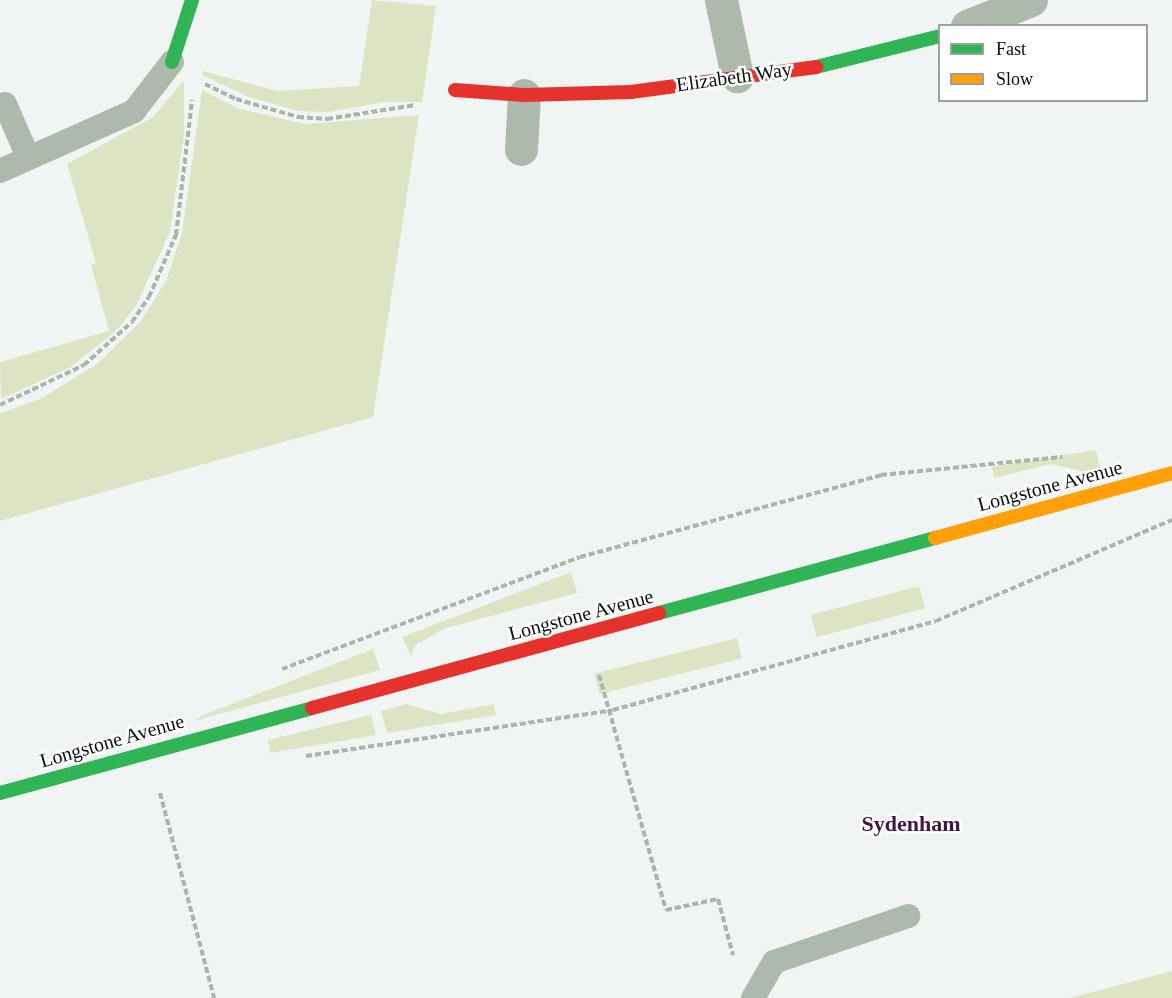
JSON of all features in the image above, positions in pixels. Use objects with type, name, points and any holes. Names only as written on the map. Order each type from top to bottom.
[{"type":"street","points":[[172,62],[192,0]]},
{"type":"street","points":[[722,0],[737,76]]},
{"type":"street","points":[[972,24],[1031,0]]},
{"type":"street","name":"Elizabeth Way","points":[[455,90],[524,95],[631,92],[836,64],[938,36]]},
{"type":"street","points":[[521,149],[524,95]]},
{"type":"street","name":"Longstone Avenue","points":[[0,793],[150,749],[588,633],[1172,473]]},
{"type":"lane","points":[[0,171],[134,111],[172,62]]},
{"type":"lane","points":[[5,104],[28,157]]},
{"type":"lane","points":[[753,998],[774,962],[908,916]]},
{"type":"path","points":[[194,78],[236,99],[279,113],[327,119],[417,104],[416,112],[421,113],[455,90]]},
{"type":"path","points":[[0,405],[84,365],[132,322],[150,297],[176,235],[188,163],[193,89]]},
{"type":"path","points":[[270,674],[580,557],[881,475],[1067,456]]},
{"type":"path","points":[[299,758],[608,711],[936,621],[1172,520]]},
{"type":"path","points":[[588,633],[608,711],[666,910],[718,899],[736,965]]},
{"type":"path","points":[[150,749],[214,998]]},
{"type":"green space","points":[[372,0],[436,6],[422,102],[384,102],[328,112],[298,111],[249,97],[202,75],[203,71],[277,91],[359,86]]},
{"type":"green space","points":[[184,80],[184,135],[170,232],[136,306],[117,330],[71,367],[1,399],[0,362],[109,331],[91,265],[96,263],[67,164],[153,117]]},
{"type":"green space","points":[[202,90],[237,108],[305,124],[419,115],[373,417],[0,521],[0,413],[40,399],[97,364],[141,321],[166,281],[182,233]]},
{"type":"green space","points":[[1096,450],[1101,471],[1090,473],[1051,464],[994,478],[992,467]]},
{"type":"green space","points":[[571,572],[577,593],[446,628],[415,645],[411,656],[402,637]]},
{"type":"green space","points":[[919,586],[925,608],[817,637],[811,615]]},
{"type":"green space","points":[[737,638],[742,658],[599,694],[594,674]]},
{"type":"green space","points":[[373,649],[380,670],[194,721],[201,716]]},
{"type":"green space","points":[[406,704],[441,714],[494,704],[496,715],[387,733],[381,711]]},
{"type":"green space","points":[[371,715],[376,735],[270,753],[268,740]]},
{"type":"green space","points":[[1172,971],[1172,998],[1070,998]]},
{"type":"traffic: fast","points":[[172,62],[192,0]]},
{"type":"traffic: fast","points":[[816,67],[938,36]]},
{"type":"traffic: fast","points":[[659,613],[935,538]]},
{"type":"traffic: fast","points":[[0,793],[312,708]]},
{"type":"traffic: slow","points":[[935,538],[1172,473]]},
{"type":"traffic: jam","points":[[455,90],[524,95],[631,92],[816,67]]},
{"type":"traffic: jam","points":[[312,708],[659,613]]},
{"type":"district","name":"Sydenham","points":[[911,824]]}]
